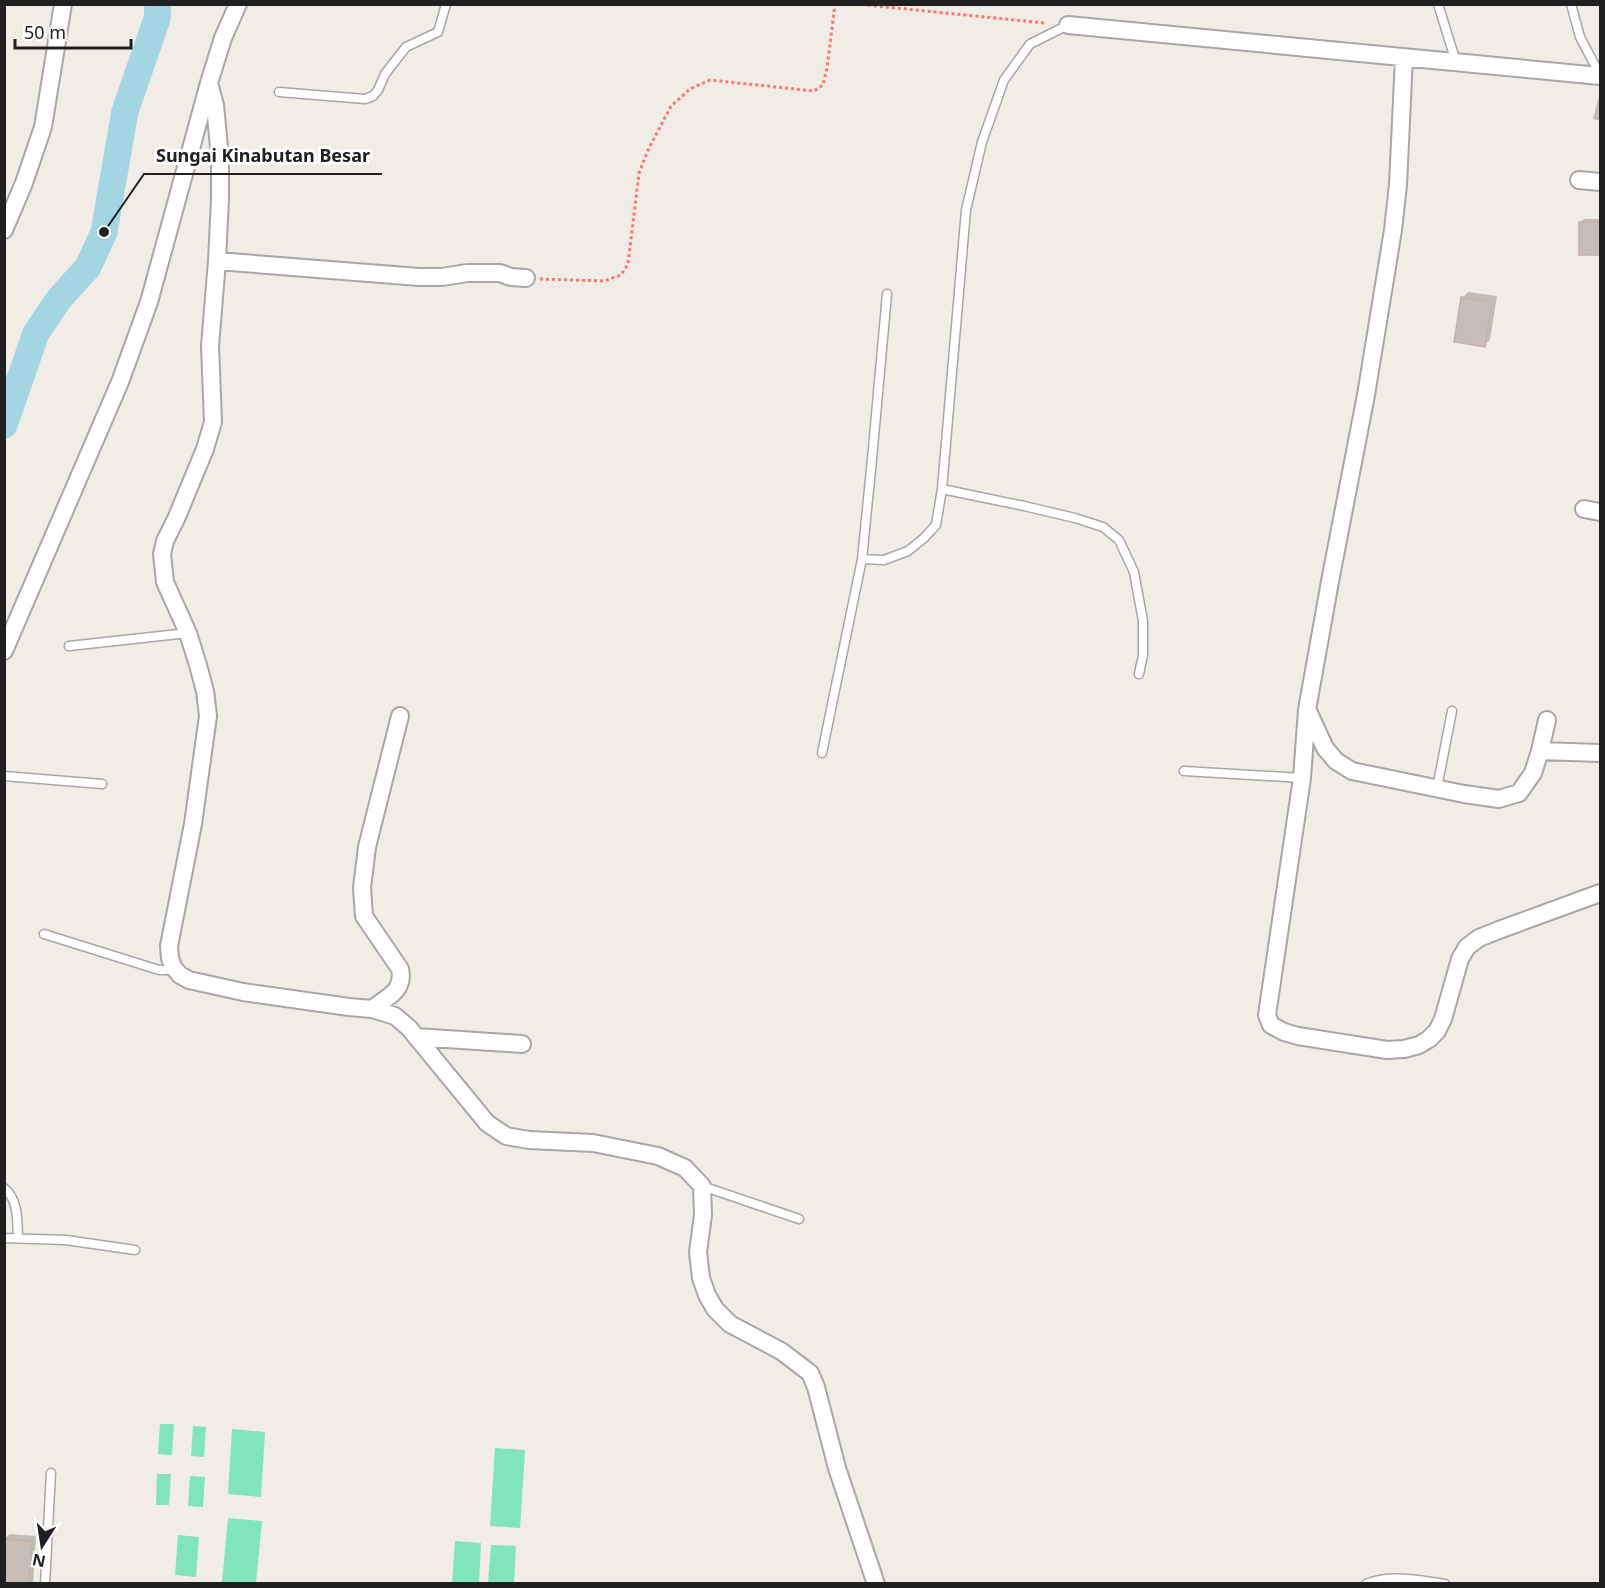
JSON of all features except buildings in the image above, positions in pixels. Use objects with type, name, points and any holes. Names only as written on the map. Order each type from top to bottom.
[{"type":"street","points":[[4,231],[24,183],[43,127],[63,4]]},
{"type":"street","points":[[4,651],[120,382],[149,302],[209,83],[223,38],[238,4]]},
{"type":"street","points":[[1068,25],[1600,76]]},
{"type":"street","points":[[1404,57],[1398,185],[1393,231],[1366,395],[1307,710],[1302,778],[1267,1016],[1271,1025],[1298,1036],[1387,1050],[1419,1045],[1437,1031],[1443,1019],[1460,958],[1467,947],[1479,938],[1600,893]]},
{"type":"street","points":[[209,83],[215,105],[220,158],[218,261],[210,346],[213,422],[205,449],[165,541],[162,554],[165,582],[188,633],[205,691],[208,716],[193,824],[169,946],[173,967],[189,980],[243,992],[372,1009],[395,1016],[409,1028],[487,1124],[506,1136],[529,1140],[593,1143],[657,1156],[685,1168],[702,1186],[703,1215],[698,1252],[700,1278],[707,1295],[715,1309],[730,1324],[781,1351],[810,1373],[816,1387],[837,1468],[876,1584]]},
{"type":"street","points":[[1579,180],[1600,182]]},
{"type":"street","points":[[218,261],[419,277],[500,273],[511,277],[526,278]]},
{"type":"street","points":[[1307,710],[1325,748],[1336,761],[1352,771],[1499,799],[1520,793],[1533,774],[1546,720]]},
{"type":"street","points":[[372,1009],[398,989],[402,978],[400,969],[364,916],[362,888],[367,847],[400,716]]},
{"type":"street","points":[[1540,751],[1600,753]]},
{"type":"street","points":[[416,1037],[522,1044]]},
{"type":"lane","points":[[279,92],[365,99],[373,96],[385,74],[406,47],[438,32],[446,4]]},
{"type":"lane","points":[[1438,4],[1456,62]]},
{"type":"lane","points":[[1570,4],[1580,37],[1600,76]]},
{"type":"lane","points":[[862,558],[884,560],[908,551],[936,525],[942,489],[966,210],[982,142],[1004,80],[1030,44],[1068,25]]},
{"type":"lane","points":[[822,753],[862,558],[887,294]]},
{"type":"lane","points":[[942,489],[1075,518],[1103,527],[1119,540],[1134,572],[1143,621],[1143,655],[1139,674]]},
{"type":"lane","points":[[69,646],[188,633]]},
{"type":"lane","points":[[1437,788],[1452,711]]},
{"type":"lane","points":[[1184,771],[1302,778]]},
{"type":"lane","points":[[4,776],[102,784]]},
{"type":"lane","points":[[44,934],[159,970],[173,967]]},
{"type":"lane","points":[[702,1186],[799,1219]]},
{"type":"lane","points":[[4,1188],[13,1198],[18,1238]]},
{"type":"lane","points":[[4,1238],[66,1240],[135,1250]]},
{"type":"lane","points":[[45,1584],[51,1473]]},
{"type":"lane","points":[[1366,1584],[1372,1581],[1395,1579],[1445,1584]]},
{"type":"path","points":[[526,278],[604,280],[621,275],[628,264],[639,173],[671,106],[690,89],[710,80],[814,91],[823,85],[835,4]]},
{"type":"path","points":[[856,4],[1068,25]]},
{"type":"green space","points":[[160,1424],[174,1424],[172,1455],[158,1454]]},
{"type":"green space","points":[[193,1426],[206,1427],[204,1457],[191,1456]]},
{"type":"green space","points":[[232,1429],[265,1432],[261,1497],[228,1494]]},
{"type":"green space","points":[[495,1448],[525,1450],[520,1528],[490,1526]]},
{"type":"green space","points":[[157,1474],[171,1474],[169,1505],[156,1505]]},
{"type":"green space","points":[[190,1476],[205,1477],[203,1507],[188,1506]]},
{"type":"green space","points":[[228,1518],[262,1521],[256,1583],[222,1582]]},
{"type":"green space","points":[[178,1535],[199,1537],[196,1577],[175,1575]]},
{"type":"green space","points":[[455,1541],[481,1543],[479,1583],[452,1583]]},
{"type":"green space","points":[[491,1545],[516,1546],[514,1583],[488,1583]]},
{"type":"waterway","points":[[4,425],[36,333],[59,299],[88,267],[104,232],[125,111],[157,19],[158,4]]},
{"type":"place","name":"Sungai Kinabutan Besar","points":[[104,232]]}]
